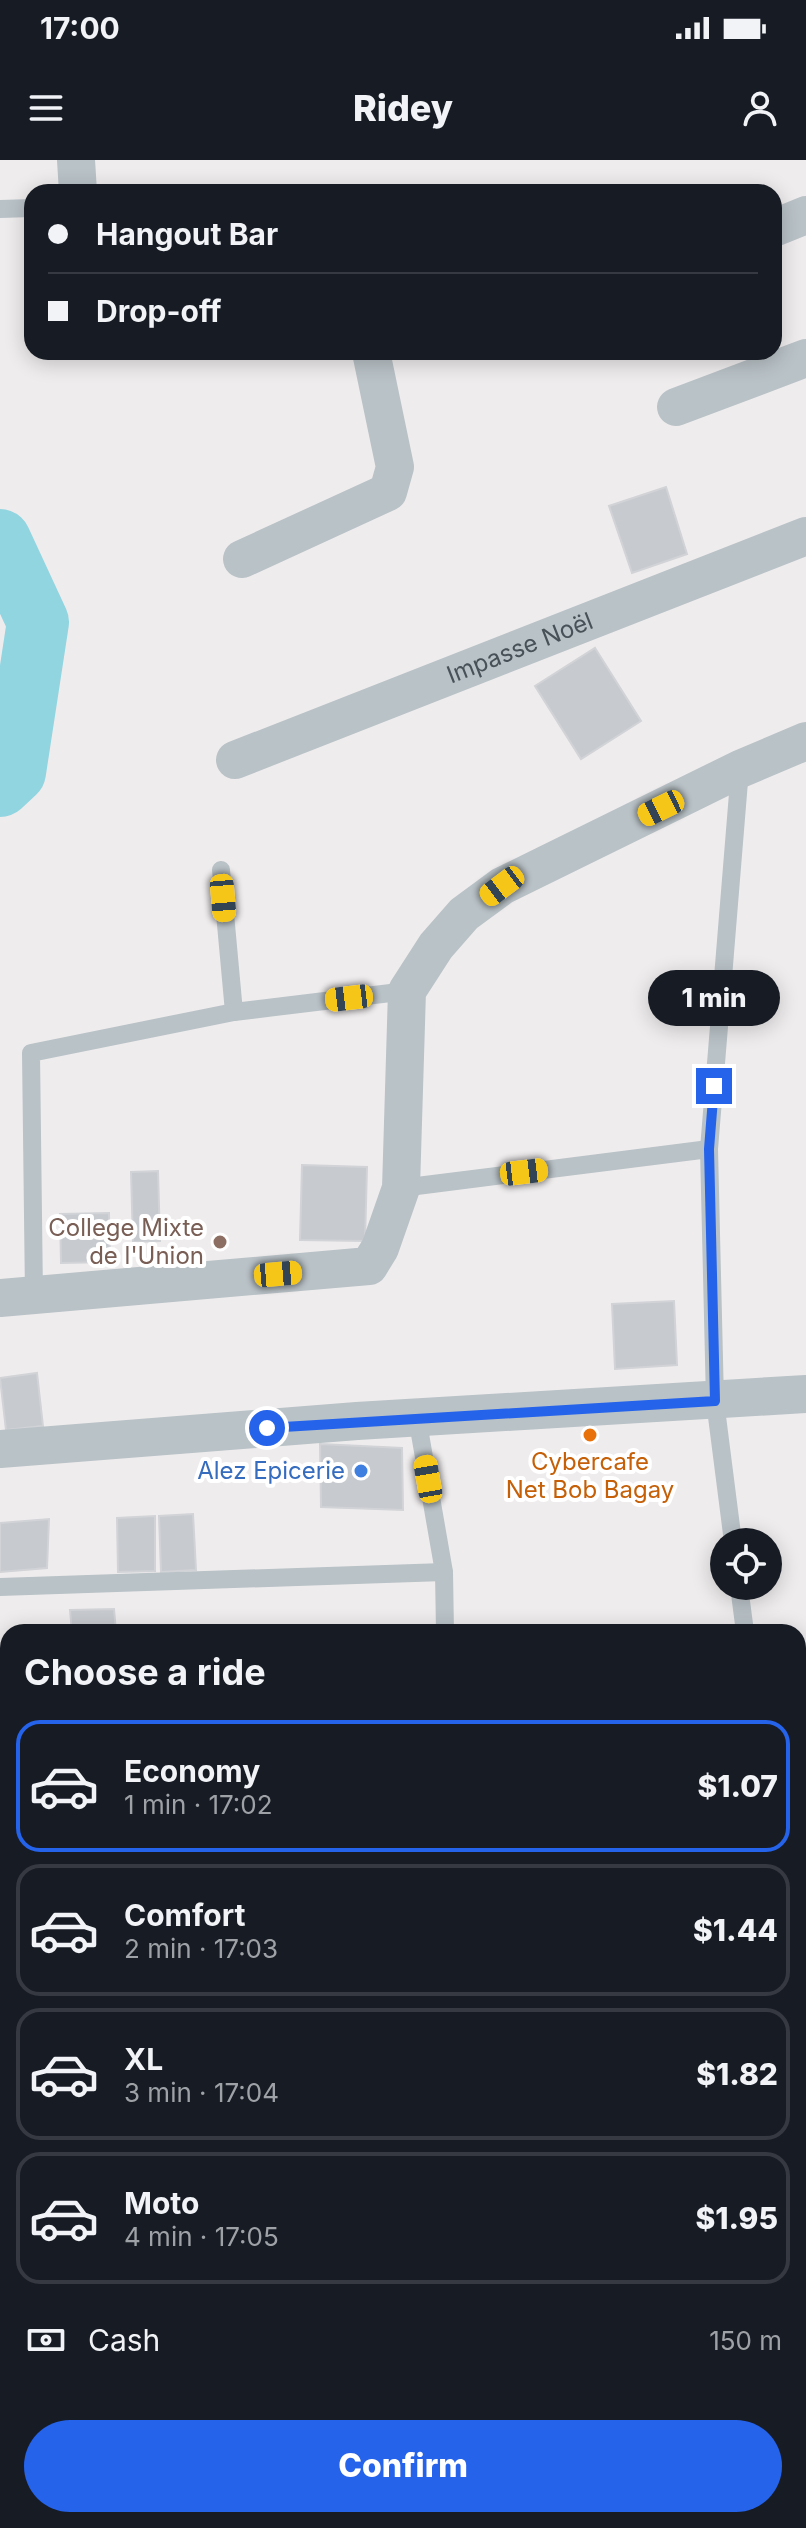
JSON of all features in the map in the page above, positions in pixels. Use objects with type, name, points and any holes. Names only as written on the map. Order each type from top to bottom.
[{"type":"street","points":[[76,160],[78,184]]},
{"type":"street","points":[[782,225],[806,215]]},
{"type":"street","points":[[676,407],[806,358]]},
{"type":"street","points":[[242,559],[388,492],[395,467],[373,360]]},
{"type":"street","name":"Impasse Noël","points":[[235,760],[806,536]]},
{"type":"street","points":[[17,1297],[369,1266],[380,1248],[401,1188],[407,991],[436,946],[464,914],[502,886],[740,769],[806,741]]},
{"type":"street","points":[[0,1449],[417,1417],[806,1394]]},
{"type":"lane","points":[[0,209],[24,208]]},
{"type":"lane","points":[[731,1528],[715,1401],[709,1149],[740,769]]},
{"type":"lane","points":[[221,870],[234,1012]]},
{"type":"lane","points":[[17,1297],[31,1053],[234,1012],[407,991]]},
{"type":"lane","points":[[401,1188],[709,1149]]},
{"type":"lane","points":[[417,1417],[444,1572],[445,1624]]},
{"type":"lane","points":[[0,1587],[444,1572]]},
{"type":"lane","points":[[741,1600],[744,1624]]},
{"type":"building","points":[[666,487],[687,554],[632,573],[609,506]]},
{"type":"building","points":[[595,648],[641,721],[581,759],[535,686]]},
{"type":"building","points":[[302,1165],[367,1167],[365,1241],[300,1240]]},
{"type":"building","points":[[158,1171],[160,1241],[133,1242],[131,1172]]},
{"type":"building","points":[[109,1213],[110,1262],[61,1263],[60,1214]]},
{"type":"building","points":[[674,1301],[677,1365],[615,1369],[612,1304]]},
{"type":"building","points":[[37,1373],[43,1426],[6,1430],[0,1378]]},
{"type":"building","points":[[320,1444],[402,1448],[403,1510],[321,1507]]},
{"type":"building","points":[[193,1514],[196,1570],[161,1572],[159,1516]]},
{"type":"building","points":[[155,1516],[155,1571],[118,1572],[117,1518]]},
{"type":"building","points":[[49,1519],[47,1568],[0,1572],[0,1523]]},
{"type":"building","points":[[114,1609],[115,1624],[71,1624],[70,1610]]},
{"type":"waterway","points":[[0,540],[38,622],[15,772],[0,786]]},
{"type":"place","name":"College Mixte de l'Union","points":[[220,1242]]},
{"type":"place","name":"Cybercafe Net Bob Bagay","points":[[590,1435]]},
{"type":"place","name":"Alez Epicerie","points":[[361,1471]]},
{"type":"route","points":[[267,1428],[715,1401],[709,1149],[714,1086]]}]
